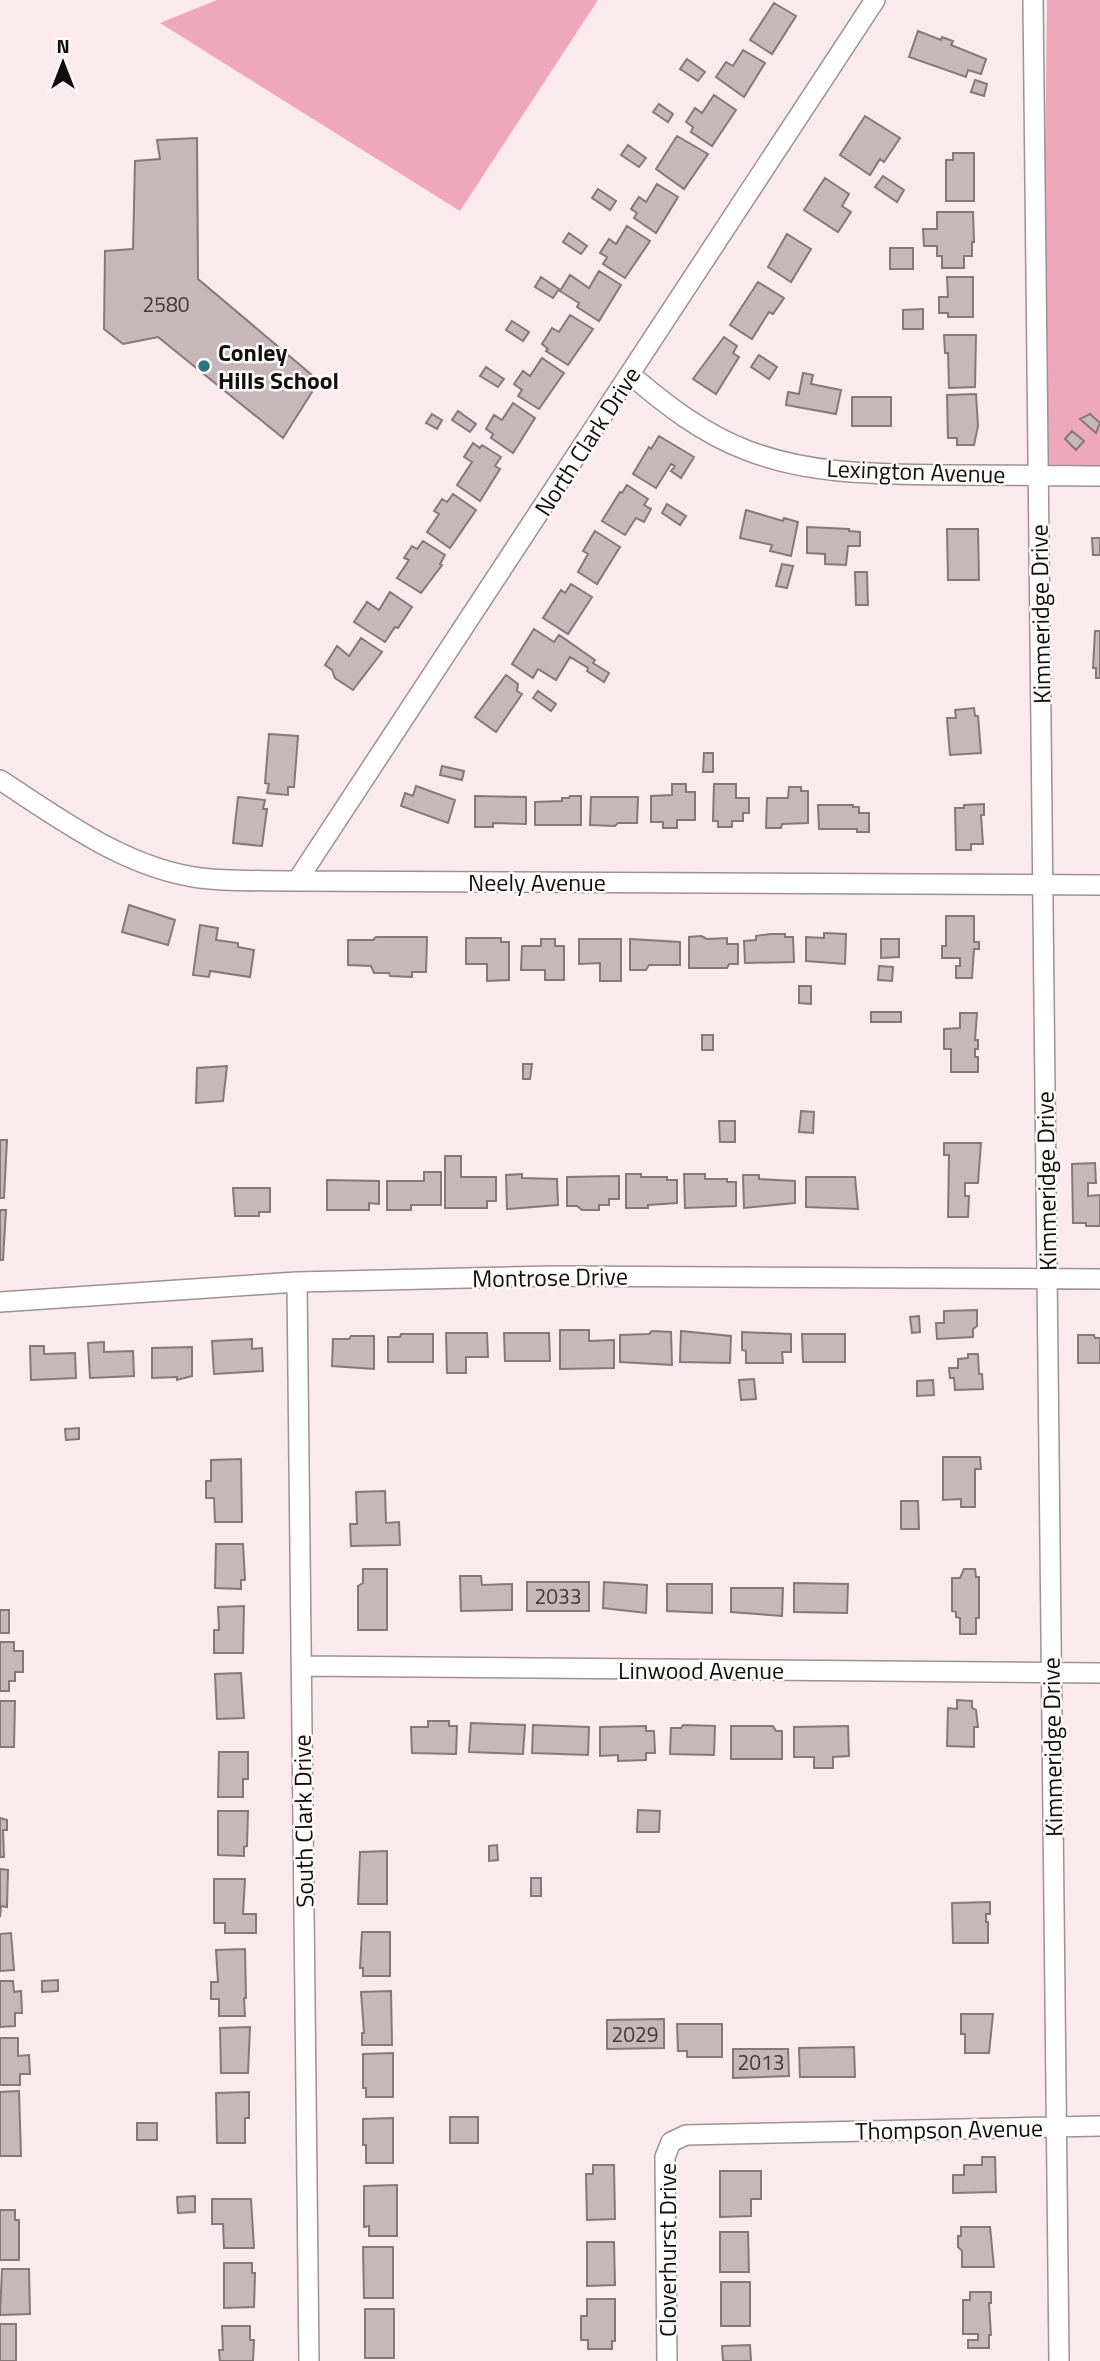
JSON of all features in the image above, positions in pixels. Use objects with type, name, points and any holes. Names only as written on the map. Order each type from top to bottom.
[{"type":"street","name":"North Clark Drive","points":[[297,881],[875,0]]},
{"type":"street","name":"Kimmeridge Drive","points":[[1033,0],[1059,2361]]},
{"type":"street","name":"Lexington Avenue","points":[[631,375],[667,406],[702,429],[745,450],[790,464],[861,474],[1100,476]]},
{"type":"street","name":"Neely Avenue","points":[[0,779],[90,838],[130,858],[168,872],[202,878],[297,881],[1100,885]]},
{"type":"street","name":"Montrose Drive","points":[[0,1302],[298,1282],[554,1276],[1100,1279]]},
{"type":"street","name":"South Clark Drive","points":[[298,1282],[309,2361]]},
{"type":"street","name":"Linwood Avenue","points":[[302,1666],[1100,1673]]},
{"type":"street","name":"Thompson Avenue","points":[[798,2133],[1100,2126]]},
{"type":"street","name":"Cloverhurst Drive","points":[[667,2361],[665,2157],[671,2142],[686,2135],[798,2133]]},
{"type":"shaded area","points":[[217,0],[598,0],[460,211],[160,23]]},
{"type":"shaded area","points":[[1047,0],[1100,0],[1100,477],[1041,477]]},
{"type":"building","points":[[774,3],[796,16],[772,54],[750,40]]},
{"type":"building","points":[[918,31],[941,40],[942,37],[953,41],[951,45],[986,59],[981,74],[968,70],[966,77],[909,57]]},
{"type":"building","points":[[743,50],[765,63],[744,97],[716,77],[726,62],[733,66]]},
{"type":"building","points":[[687,59],[705,72],[698,81],[680,69]]},
{"type":"building","points":[[975,80],[987,84],[984,96],[971,92]]},
{"type":"building","points":[[714,95],[736,110],[712,146],[691,132],[693,127],[686,122],[695,108],[702,113]]},
{"type":"building","points":[[659,104],[673,114],[668,122],[653,112]]},
{"type":"building","points":[[865,116],[900,138],[884,162],[880,159],[870,175],[840,155]]},
{"type":"building","points":[[677,136],[708,154],[684,189],[656,169]]},
{"type":"building","points":[[197,138],[198,279],[319,381],[283,438],[158,337],[123,344],[104,329],[105,251],[133,249],[135,161],[160,159],[157,140]]},
{"type":"building","points":[[628,145],[646,158],[639,167],[621,155]]},
{"type":"building","points":[[953,153],[974,153],[974,201],[946,201],[946,160],[953,160]]},
{"type":"building","points":[[883,176],[904,190],[897,202],[875,187]]},
{"type":"building","points":[[825,178],[849,194],[842,206],[851,212],[838,232],[804,210]]},
{"type":"building","points":[[657,184],[678,197],[656,233],[634,218],[637,213],[631,209],[639,197],[646,202]]},
{"type":"building","points":[[598,189],[616,201],[610,210],[592,198]]},
{"type":"building","points":[[937,212],[973,212],[972,256],[964,256],[964,268],[942,268],[942,256],[937,256],[937,246],[924,246],[923,229],[937,229]]},
{"type":"building","points":[[627,226],[650,241],[625,278],[603,264],[607,257],[600,253],[609,239],[616,244]]},
{"type":"building","points":[[569,233],[587,246],[581,254],[563,242]]},
{"type":"building","points":[[787,234],[811,249],[791,282],[768,267]]},
{"type":"building","points":[[890,248],[913,248],[913,269],[890,269]]},
{"type":"building","points":[[599,271],[621,285],[599,321],[577,307],[579,303],[560,291],[570,275],[589,288]]},
{"type":"building","points":[[541,277],[559,289],[553,298],[535,287]]},
{"type":"building","points":[[947,277],[973,277],[973,317],[948,317],[948,313],[939,313],[939,297],[948,297]]},
{"type":"building","points":[[758,282],[784,298],[773,314],[769,312],[752,339],[730,325]]},
{"type":"building","points":[[923,309],[923,329],[903,329],[903,310]]},
{"type":"building","points":[[570,315],[593,329],[568,365],[546,351],[548,349],[542,344],[552,328],[559,332]]},
{"type":"building","points":[[512,321],[529,332],[523,341],[506,330]]},
{"type":"building","points":[[944,335],[976,335],[975,387],[949,388],[948,353],[945,353]]},
{"type":"building","points":[[724,337],[737,346],[733,353],[739,357],[716,394],[693,379]]},
{"type":"building","points":[[759,355],[777,367],[769,379],[751,367]]},
{"type":"building","points":[[542,358],[564,373],[539,409],[518,396],[522,390],[514,384],[523,371],[530,376]]},
{"type":"building","points":[[486,367],[504,379],[498,387],[480,376]]},
{"type":"building","points":[[803,373],[813,375],[811,384],[841,390],[836,414],[786,405],[788,392],[799,394]]},
{"type":"building","points":[[976,394],[978,426],[974,445],[957,445],[957,438],[948,438],[947,395]]},
{"type":"building","points":[[852,397],[891,397],[891,426],[852,426]]},
{"type":"building","points":[[513,403],[535,418],[513,453],[491,438],[493,434],[486,429],[494,415],[502,420]]},
{"type":"building","points":[[458,411],[476,424],[470,432],[452,420]]},
{"type":"building","points":[[432,414],[442,420],[437,429],[426,423]]},
{"type":"building","points":[[1090,414],[1100,423],[1096,433],[1080,419]]},
{"type":"building","points":[[1072,431],[1084,441],[1076,450],[1065,439]]},
{"type":"building","points":[[659,436],[694,457],[681,478],[671,471],[675,466],[671,464],[656,488],[633,474]]},
{"type":"building","points":[[473,443],[480,448],[482,445],[501,457],[495,466],[500,469],[480,501],[457,485],[472,462],[464,457]]},
{"type":"building","points":[[627,485],[648,499],[644,505],[651,509],[644,522],[636,518],[625,535],[602,521]]},
{"type":"building","points":[[453,494],[476,510],[450,548],[427,532],[439,514],[434,511],[442,499],[447,502]]},
{"type":"building","points":[[667,504],[686,516],[680,525],[662,513]]},
{"type":"building","points":[[746,510],[783,521],[784,518],[798,522],[791,556],[770,551],[772,545],[740,538]]},
{"type":"building","points":[[807,527],[860,532],[860,546],[848,546],[846,565],[825,564],[825,554],[807,553]]},
{"type":"building","points":[[947,529],[978,529],[979,580],[948,580]]},
{"type":"building","points":[[595,531],[620,547],[597,584],[578,572],[588,554],[583,551]]},
{"type":"building","points":[[1092,538],[1100,538],[1100,555],[1093,555]]},
{"type":"building","points":[[423,541],[445,555],[440,564],[442,565],[421,593],[397,578],[409,560],[404,558],[412,546],[417,549]]},
{"type":"building","points":[[782,564],[793,566],[787,588],[776,586]]},
{"type":"building","points":[[855,572],[867,572],[868,605],[856,605]]},
{"type":"building","points":[[571,584],[592,597],[568,634],[543,618],[561,590],[565,593]]},
{"type":"building","points":[[390,592],[412,607],[385,642],[354,622],[367,602],[379,610]]},
{"type":"building","points":[[534,629],[554,642],[559,635],[595,660],[593,663],[609,673],[604,682],[570,657],[556,680],[538,669],[533,678],[512,664]]},
{"type":"building","points":[[1095,631],[1100,631],[1100,678],[1096,678],[1096,668],[1093,668]]},
{"type":"building","points":[[361,638],[382,652],[353,690],[335,678],[332,670],[325,665],[337,646],[349,656]]},
{"type":"building","points":[[506,675],[518,684],[517,691],[522,694],[496,732],[475,717]]},
{"type":"building","points":[[538,691],[556,704],[551,711],[533,698]]},
{"type":"building","points":[[974,708],[975,716],[978,716],[981,753],[950,755],[947,718],[956,718],[955,710]]},
{"type":"building","points":[[269,734],[298,736],[294,787],[288,787],[288,795],[267,793],[269,784],[265,783]]},
{"type":"building","points":[[704,753],[713,753],[713,772],[703,772]]},
{"type":"building","points":[[442,766],[464,771],[462,780],[440,775]]},
{"type":"building","points":[[672,784],[686,784],[686,792],[695,792],[695,820],[677,820],[677,828],[663,828],[663,822],[651,822],[651,796],[672,795]]},
{"type":"building","points":[[714,784],[736,784],[736,798],[749,798],[749,813],[743,813],[743,821],[732,821],[732,827],[718,827],[718,821],[713,821]]},
{"type":"building","points":[[416,786],[455,800],[448,823],[401,806],[405,793],[413,796]]},
{"type":"building","points":[[789,787],[801,787],[801,791],[808,791],[808,823],[766,828],[767,798],[788,798]]},
{"type":"building","points":[[475,796],[526,797],[526,824],[493,823],[493,827],[475,827]]},
{"type":"building","points":[[581,796],[581,825],[535,825],[535,802],[562,801],[562,798]]},
{"type":"building","points":[[238,797],[265,800],[263,809],[267,809],[262,846],[233,843]]},
{"type":"building","points":[[591,797],[638,797],[637,823],[590,825]]},
{"type":"building","points":[[984,804],[984,815],[981,815],[983,844],[971,844],[971,850],[956,850],[955,808]]},
{"type":"building","points":[[818,805],[859,807],[859,813],[869,813],[869,832],[857,832],[857,829],[819,829]]},
{"type":"building","points":[[129,905],[175,920],[168,945],[122,932]]},
{"type":"building","points":[[946,916],[974,916],[974,942],[979,942],[979,949],[974,949],[972,978],[956,978],[956,966],[960,966],[960,958],[942,958],[942,946],[946,946]]},
{"type":"building","points":[[200,925],[218,928],[216,940],[238,943],[238,947],[254,950],[250,977],[210,971],[209,977],[193,975]]},
{"type":"building","points":[[824,933],[846,934],[845,964],[806,961],[806,937],[824,938]]},
{"type":"building","points":[[770,934],[793,937],[794,962],[745,963],[744,941],[756,940],[756,936]]},
{"type":"building","points":[[701,936],[707,939],[727,938],[727,944],[738,944],[738,964],[729,964],[727,968],[689,968],[689,937]]},
{"type":"building","points":[[376,937],[427,937],[426,972],[412,972],[412,977],[390,976],[389,973],[374,973],[371,966],[348,965],[348,940],[373,940]]},
{"type":"building","points":[[466,938],[501,938],[501,942],[509,942],[509,980],[487,981],[487,964],[466,964]]},
{"type":"building","points":[[541,939],[555,939],[555,946],[564,946],[564,980],[545,980],[545,970],[521,970],[522,946],[541,946]]},
{"type":"building","points":[[579,939],[621,939],[621,981],[600,981],[600,963],[579,964]]},
{"type":"building","points":[[630,939],[680,942],[680,965],[649,965],[646,970],[630,970]]},
{"type":"building","points":[[881,939],[899,939],[899,957],[881,958]]},
{"type":"building","points":[[879,966],[893,967],[892,981],[878,980]]},
{"type":"building","points":[[799,986],[811,986],[811,1004],[799,1003]]},
{"type":"building","points":[[871,1012],[901,1012],[901,1022],[871,1022]]},
{"type":"building","points":[[960,1013],[977,1013],[975,1040],[978,1040],[978,1049],[975,1049],[975,1057],[978,1057],[978,1072],[951,1072],[951,1049],[944,1049],[944,1029],[960,1028]]},
{"type":"building","points":[[702,1035],[713,1035],[713,1050],[702,1050]]},
{"type":"building","points":[[523,1064],[532,1064],[530,1079],[523,1079]]},
{"type":"building","points":[[227,1066],[223,1101],[196,1103],[197,1068]]},
{"type":"building","points":[[801,1111],[814,1112],[813,1133],[799,1132]]},
{"type":"building","points":[[719,1121],[735,1121],[735,1142],[720,1142]]},
{"type":"building","points":[[0,1140],[7,1140],[4,1198],[0,1198]]},
{"type":"building","points":[[944,1143],[981,1143],[978,1183],[965,1183],[965,1196],[969,1196],[968,1217],[948,1217],[949,1155],[944,1155]]},
{"type":"building","points":[[445,1156],[461,1156],[461,1177],[496,1177],[496,1201],[487,1201],[487,1208],[445,1208]]},
{"type":"building","points":[[1095,1163],[1096,1183],[1088,1183],[1088,1196],[1100,1195],[1100,1226],[1073,1223],[1072,1164]]},
{"type":"building","points":[[424,1172],[441,1172],[441,1205],[411,1205],[411,1210],[387,1210],[387,1181],[424,1181]]},
{"type":"building","points":[[522,1174],[522,1178],[557,1179],[558,1205],[507,1209],[506,1175]]},
{"type":"building","points":[[626,1174],[677,1180],[677,1203],[648,1205],[648,1208],[626,1208]]},
{"type":"building","points":[[684,1174],[705,1174],[705,1179],[727,1179],[727,1182],[736,1182],[736,1206],[685,1208]]},
{"type":"building","points":[[743,1175],[759,1175],[759,1179],[795,1181],[795,1203],[744,1208]]},
{"type":"building","points":[[619,1176],[619,1199],[609,1199],[609,1205],[599,1205],[599,1210],[582,1210],[577,1206],[567,1206],[567,1177]]},
{"type":"building","points":[[806,1177],[855,1177],[858,1209],[806,1207]]},
{"type":"building","points":[[327,1180],[379,1181],[379,1204],[369,1203],[369,1210],[327,1210]]},
{"type":"building","points":[[233,1188],[270,1188],[270,1212],[259,1212],[259,1216],[235,1216]]},
{"type":"building","points":[[0,1210],[6,1210],[3,1260],[0,1260]]},
{"type":"building","points":[[977,1310],[977,1326],[973,1329],[973,1337],[937,1339],[936,1323],[944,1323],[944,1311]]},
{"type":"building","points":[[919,1316],[920,1332],[912,1333],[910,1317]]},
{"type":"building","points":[[560,1330],[589,1330],[589,1341],[614,1340],[614,1368],[560,1369]]},
{"type":"building","points":[[652,1331],[671,1332],[672,1365],[620,1362],[620,1335],[649,1334]]},
{"type":"building","points":[[681,1331],[731,1336],[730,1363],[680,1362]]},
{"type":"building","points":[[742,1332],[791,1334],[791,1352],[782,1352],[783,1363],[746,1363],[746,1351],[742,1350]]},
{"type":"building","points":[[446,1333],[487,1333],[488,1357],[466,1357],[466,1373],[447,1373]]},
{"type":"building","points":[[504,1333],[549,1333],[550,1361],[505,1361]]},
{"type":"building","points":[[401,1334],[433,1334],[433,1362],[388,1362],[388,1337],[400,1337]]},
{"type":"building","points":[[802,1334],[845,1334],[845,1362],[803,1362]]},
{"type":"building","points":[[1078,1335],[1094,1335],[1095,1338],[1100,1338],[1100,1363],[1078,1363]]},
{"type":"building","points":[[351,1336],[374,1336],[374,1369],[332,1366],[333,1339],[349,1339]]},
{"type":"building","points":[[252,1339],[252,1349],[262,1348],[263,1371],[214,1374],[212,1341]]},
{"type":"building","points":[[104,1342],[104,1352],[133,1351],[134,1376],[90,1378],[88,1343]]},
{"type":"building","points":[[30,1346],[44,1346],[44,1354],[75,1353],[76,1378],[31,1380]]},
{"type":"building","points":[[192,1347],[192,1376],[177,1380],[177,1377],[152,1378],[152,1348]]},
{"type":"building","points":[[968,1354],[978,1354],[983,1389],[955,1390],[954,1378],[950,1378],[949,1368],[958,1368],[958,1359],[968,1358]]},
{"type":"building","points":[[754,1379],[756,1399],[741,1400],[739,1380]]},
{"type":"building","points":[[933,1380],[934,1395],[917,1396],[917,1381]]},
{"type":"building","points":[[79,1428],[79,1439],[66,1440],[65,1429]]},
{"type":"building","points":[[943,1457],[980,1457],[981,1469],[975,1469],[975,1507],[961,1507],[961,1499],[943,1500]]},
{"type":"building","points":[[241,1459],[242,1522],[215,1522],[214,1498],[206,1498],[206,1481],[211,1481],[211,1460]]},
{"type":"building","points":[[385,1491],[386,1523],[399,1522],[400,1545],[351,1546],[350,1524],[357,1524],[356,1492]]},
{"type":"building","points":[[901,1501],[918,1501],[919,1529],[901,1529]]},
{"type":"building","points":[[216,1544],[243,1544],[245,1580],[241,1580],[241,1589],[215,1588]]},
{"type":"building","points":[[363,1569],[387,1569],[387,1630],[358,1630],[358,1586],[363,1583]]},
{"type":"building","points":[[964,1569],[975,1569],[976,1577],[979,1577],[979,1618],[976,1618],[976,1634],[960,1634],[960,1618],[952,1611],[952,1578],[960,1578]]},
{"type":"building","points":[[460,1576],[481,1576],[482,1585],[512,1584],[512,1610],[461,1611]]},
{"type":"building","points":[[527,1582],[589,1582],[589,1611],[527,1611]]},
{"type":"building","points":[[604,1582],[647,1585],[646,1613],[603,1608]]},
{"type":"building","points":[[794,1583],[848,1584],[847,1613],[794,1612]]},
{"type":"building","points":[[667,1584],[712,1584],[712,1613],[667,1611]]},
{"type":"building","points":[[731,1588],[783,1588],[782,1616],[731,1612]]},
{"type":"building","points":[[244,1606],[243,1653],[214,1653],[214,1630],[219,1630],[218,1607]]},
{"type":"building","points":[[0,1610],[9,1610],[9,1633],[0,1633]]},
{"type":"building","points":[[0,1642],[14,1642],[14,1651],[23,1651],[23,1672],[15,1672],[15,1681],[9,1681],[9,1691],[0,1691]]},
{"type":"building","points":[[241,1673],[244,1718],[217,1719],[215,1674]]},
{"type":"building","points":[[957,1700],[972,1701],[972,1708],[976,1710],[978,1727],[974,1727],[974,1747],[947,1746],[948,1708],[957,1709]]},
{"type":"building","points":[[0,1701],[15,1701],[14,1747],[0,1747]]},
{"type":"building","points":[[428,1721],[449,1721],[449,1726],[457,1726],[456,1754],[412,1753],[411,1727],[428,1727]]},
{"type":"building","points":[[471,1723],[525,1725],[523,1754],[469,1752]]},
{"type":"building","points":[[533,1725],[589,1727],[588,1755],[532,1753]]},
{"type":"building","points":[[683,1725],[715,1726],[714,1755],[670,1754],[671,1728],[681,1728]]},
{"type":"building","points":[[646,1726],[646,1731],[654,1731],[655,1753],[646,1753],[646,1760],[618,1761],[618,1755],[600,1756],[600,1727]]},
{"type":"building","points":[[731,1726],[773,1726],[776,1731],[782,1731],[782,1759],[731,1759]]},
{"type":"building","points":[[848,1726],[849,1756],[833,1757],[833,1768],[814,1768],[814,1757],[794,1757],[794,1727]]},
{"type":"building","points":[[219,1752],[248,1752],[248,1779],[243,1779],[243,1797],[218,1797]]},
{"type":"building","points":[[638,1810],[660,1811],[659,1832],[637,1832]]},
{"type":"building","points":[[218,1811],[248,1811],[247,1846],[244,1847],[244,1856],[218,1855]]},
{"type":"building","points":[[0,1818],[7,1820],[7,1830],[3,1830],[4,1857],[0,1857]]},
{"type":"building","points":[[497,1845],[498,1860],[489,1861],[489,1846]]},
{"type":"building","points":[[387,1851],[387,1904],[358,1904],[360,1852]]},
{"type":"building","points":[[0,1869],[8,1870],[7,1907],[1,1906],[0,1917]]},
{"type":"building","points":[[531,1878],[541,1878],[541,1896],[531,1896]]},
{"type":"building","points":[[214,1879],[245,1879],[243,1914],[256,1914],[256,1933],[225,1933],[225,1923],[214,1923]]},
{"type":"building","points":[[990,1902],[990,1914],[986,1914],[988,1943],[953,1943],[952,1903]]},
{"type":"building","points":[[362,1932],[390,1932],[390,1976],[363,1976],[363,1968],[360,1968]]},
{"type":"building","points":[[11,1933],[14,1970],[0,1971],[0,1934]]},
{"type":"building","points":[[245,1949],[245,2016],[219,2016],[219,1999],[211,1999],[211,1982],[218,1982],[216,1950]]},
{"type":"building","points":[[58,1980],[58,1991],[42,1992],[42,1981]]},
{"type":"building","points":[[0,1981],[13,1981],[14,1992],[21,1991],[22,2013],[15,2013],[15,2026],[0,2027]]},
{"type":"building","points":[[391,1991],[392,2045],[362,2045],[364,2033],[361,1992]]},
{"type":"building","points":[[961,2014],[993,2014],[989,2053],[965,2053]]},
{"type":"building","points":[[664,2019],[664,2048],[607,2049],[607,2020]]},
{"type":"building","points":[[677,2024],[722,2024],[722,2057],[687,2057],[687,2051],[678,2051]]},
{"type":"building","points":[[250,2027],[248,2073],[221,2073],[220,2028]]},
{"type":"building","points":[[0,2038],[18,2038],[18,2056],[29,2055],[30,2074],[20,2074],[20,2085],[0,2085]]},
{"type":"building","points":[[854,2047],[855,2077],[800,2077],[799,2048]]},
{"type":"building","points":[[733,2049],[788,2049],[789,2076],[733,2078]]},
{"type":"building","points":[[393,2053],[393,2097],[366,2097],[366,2088],[363,2088],[363,2054]]},
{"type":"building","points":[[19,2091],[21,2156],[0,2156],[0,2092]]},
{"type":"building","points":[[249,2092],[245,2143],[217,2143],[216,2093]]},
{"type":"building","points":[[450,2117],[478,2117],[478,2143],[450,2143]]},
{"type":"building","points":[[393,2118],[393,2163],[366,2163],[363,2119]]},
{"type":"building","points":[[137,2123],[157,2123],[157,2140],[137,2140]]},
{"type":"building","points":[[982,2157],[995,2157],[996,2192],[953,2193],[953,2175],[964,2175],[964,2165],[982,2165]]},
{"type":"building","points":[[593,2165],[614,2165],[615,2219],[587,2220],[586,2174],[593,2174]]},
{"type":"building","points":[[720,2171],[761,2171],[761,2199],[751,2199],[751,2216],[720,2217]]},
{"type":"building","points":[[397,2185],[397,2236],[369,2236],[369,2226],[364,2227],[364,2186]]},
{"type":"building","points":[[195,2196],[195,2212],[178,2213],[177,2197]]},
{"type":"building","points":[[212,2199],[251,2199],[254,2248],[224,2248],[223,2224],[212,2224]]},
{"type":"building","points":[[0,2210],[15,2210],[15,2220],[19,2220],[19,2260],[0,2260]]},
{"type":"building","points":[[961,2227],[990,2227],[994,2267],[962,2267],[962,2251],[958,2247]]},
{"type":"building","points":[[720,2232],[748,2232],[749,2272],[720,2272]]},
{"type":"building","points":[[587,2242],[614,2242],[615,2285],[587,2286]]},
{"type":"building","points":[[363,2247],[393,2247],[393,2298],[364,2298]]},
{"type":"building","points":[[224,2263],[252,2263],[252,2273],[255,2273],[254,2307],[224,2308]]},
{"type":"building","points":[[2,2269],[29,2269],[30,2314],[0,2315]]},
{"type":"building","points":[[721,2282],[750,2282],[750,2326],[721,2326]]},
{"type":"building","points":[[970,2292],[991,2292],[989,2348],[968,2348],[968,2340],[978,2340],[978,2334],[963,2334],[963,2300],[970,2300]]},
{"type":"building","points":[[587,2299],[615,2299],[615,2341],[612,2341],[612,2349],[588,2349],[588,2340],[581,2340],[581,2316],[587,2316]]},
{"type":"building","points":[[365,2309],[394,2309],[394,2358],[365,2358]]},
{"type":"building","points":[[0,2324],[16,2324],[16,2361],[0,2361]]},
{"type":"building","points":[[222,2326],[250,2326],[250,2340],[254,2340],[253,2361],[220,2361],[219,2350],[223,2350]]},
{"type":"building","points":[[750,2345],[751,2361],[723,2361],[722,2346]]},
{"type":"place","name":"Conley Hills School","points":[[204,366]]}]
